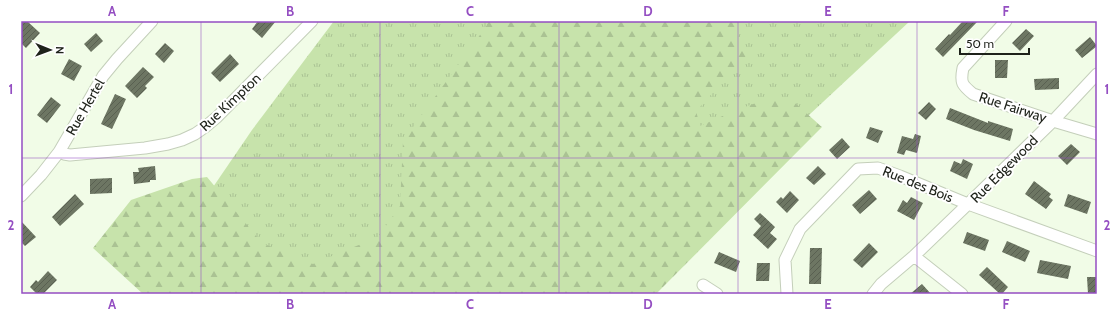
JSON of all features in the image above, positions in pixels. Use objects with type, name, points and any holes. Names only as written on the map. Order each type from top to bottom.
[{"type":"street","name":"Rue Hertel","points":[[21,196],[51,164],[103,76],[116,59],[152,21]]},
{"type":"street","name":"Rue Kimpton","points":[[59,152],[70,155],[145,148],[168,144],[188,138],[200,131],[217,116],[312,21]]},
{"type":"street","name":"Rue Fairway","points":[[1006,21],[963,68],[961,78],[964,87],[973,94],[1097,134]]},
{"type":"street","name":"Rue Edgewood","points":[[873,294],[881,284],[914,256],[1053,121],[1097,74]]},
{"type":"street","name":"Rue des Bois","points":[[787,294],[785,260],[800,229],[858,169],[878,168],[968,204],[1097,251]]},
{"type":"street","points":[[914,256],[962,294]]},
{"type":"street","points":[[703,285],[717,294]]},
{"type":"green space","points":[[334,21],[910,21],[735,184],[297,294],[196,212],[252,130]]},
{"type":"green space","points":[[489,21],[733,21],[746,57],[696,111],[700,126],[744,107],[780,98],[789,99],[792,101],[822,127],[656,294],[143,294],[93,248],[131,200],[192,179],[207,177],[262,243],[313,264],[378,237],[400,206],[403,141]]},
{"type":"building","points":[[21,21],[27,21],[40,33],[26,48],[21,43]]},
{"type":"building","points":[[258,21],[276,21],[262,38],[252,29]]},
{"type":"building","points":[[963,21],[978,21],[943,57],[935,49]]},
{"type":"building","points":[[1026,29],[1034,36],[1020,51],[1012,43]]},
{"type":"building","points":[[96,33],[103,41],[91,52],[84,44]]},
{"type":"building","points":[[1090,37],[1097,46],[1082,58],[1075,50]]},
{"type":"building","points":[[165,43],[174,51],[164,63],[155,54]]},
{"type":"building","points":[[230,54],[239,64],[220,82],[211,73]]},
{"type":"building","points":[[69,59],[82,66],[74,81],[61,74]]},
{"type":"building","points":[[995,60],[1008,60],[1007,78],[995,78]]},
{"type":"building","points":[[143,67],[154,77],[145,86],[147,88],[137,98],[125,86]]},
{"type":"building","points":[[1059,78],[1059,89],[1035,90],[1034,79]]},
{"type":"building","points":[[115,94],[126,99],[112,129],[101,124]]},
{"type":"building","points":[[51,97],[61,105],[47,123],[37,115]]},
{"type":"building","points":[[929,102],[936,109],[926,120],[918,113]]},
{"type":"building","points":[[950,108],[988,123],[988,121],[1013,129],[1010,141],[974,130],[946,119]]},
{"type":"building","points":[[870,127],[883,131],[878,143],[866,138]]},
{"type":"building","points":[[915,134],[921,136],[917,153],[906,150],[904,155],[897,153],[902,136],[913,139]]},
{"type":"building","points":[[842,138],[850,147],[837,159],[829,150]]},
{"type":"building","points":[[1071,144],[1080,152],[1067,165],[1058,156]]},
{"type":"building","points":[[963,159],[973,164],[967,179],[950,171],[954,161],[961,164]]},
{"type":"building","points":[[155,166],[156,180],[134,184],[133,172],[139,172],[138,168]]},
{"type":"building","points":[[818,166],[826,174],[814,185],[806,178]]},
{"type":"building","points":[[112,178],[112,193],[90,194],[90,179]]},
{"type":"building","points":[[1034,181],[1051,194],[1049,197],[1053,200],[1046,209],[1025,194]]},
{"type":"building","points":[[869,190],[877,199],[860,214],[852,205]]},
{"type":"building","points":[[790,191],[799,200],[787,213],[776,202],[781,197],[783,199]]},
{"type":"building","points":[[75,194],[84,204],[60,226],[52,217]]},
{"type":"building","points":[[1068,194],[1091,202],[1087,214],[1064,206]]},
{"type":"building","points":[[911,197],[923,203],[914,220],[897,211],[903,200],[907,203]]},
{"type":"building","points":[[760,213],[775,227],[770,233],[777,239],[768,249],[753,235],[761,226],[754,219]]},
{"type":"building","points":[[21,221],[36,237],[25,246],[21,242]]},
{"type":"building","points":[[967,232],[989,240],[985,251],[963,243]]},
{"type":"building","points":[[1007,241],[1030,251],[1025,262],[1002,252]]},
{"type":"building","points":[[869,243],[878,252],[862,268],[853,260]]},
{"type":"building","points":[[810,248],[822,248],[821,284],[809,284]]},
{"type":"building","points":[[719,252],[740,261],[736,272],[714,263]]},
{"type":"building","points":[[1040,260],[1071,266],[1068,279],[1037,273]]},
{"type":"building","points":[[757,263],[770,263],[769,281],[756,281]]},
{"type":"building","points":[[987,267],[1008,287],[1002,294],[1000,294],[979,275]]},
{"type":"building","points":[[48,271],[57,280],[43,294],[37,294],[30,287],[36,280],[38,282]]},
{"type":"building","points":[[1087,277],[1097,277],[1097,294],[1088,294]]},
{"type":"building","points":[[922,284],[931,294],[910,294]]}]
